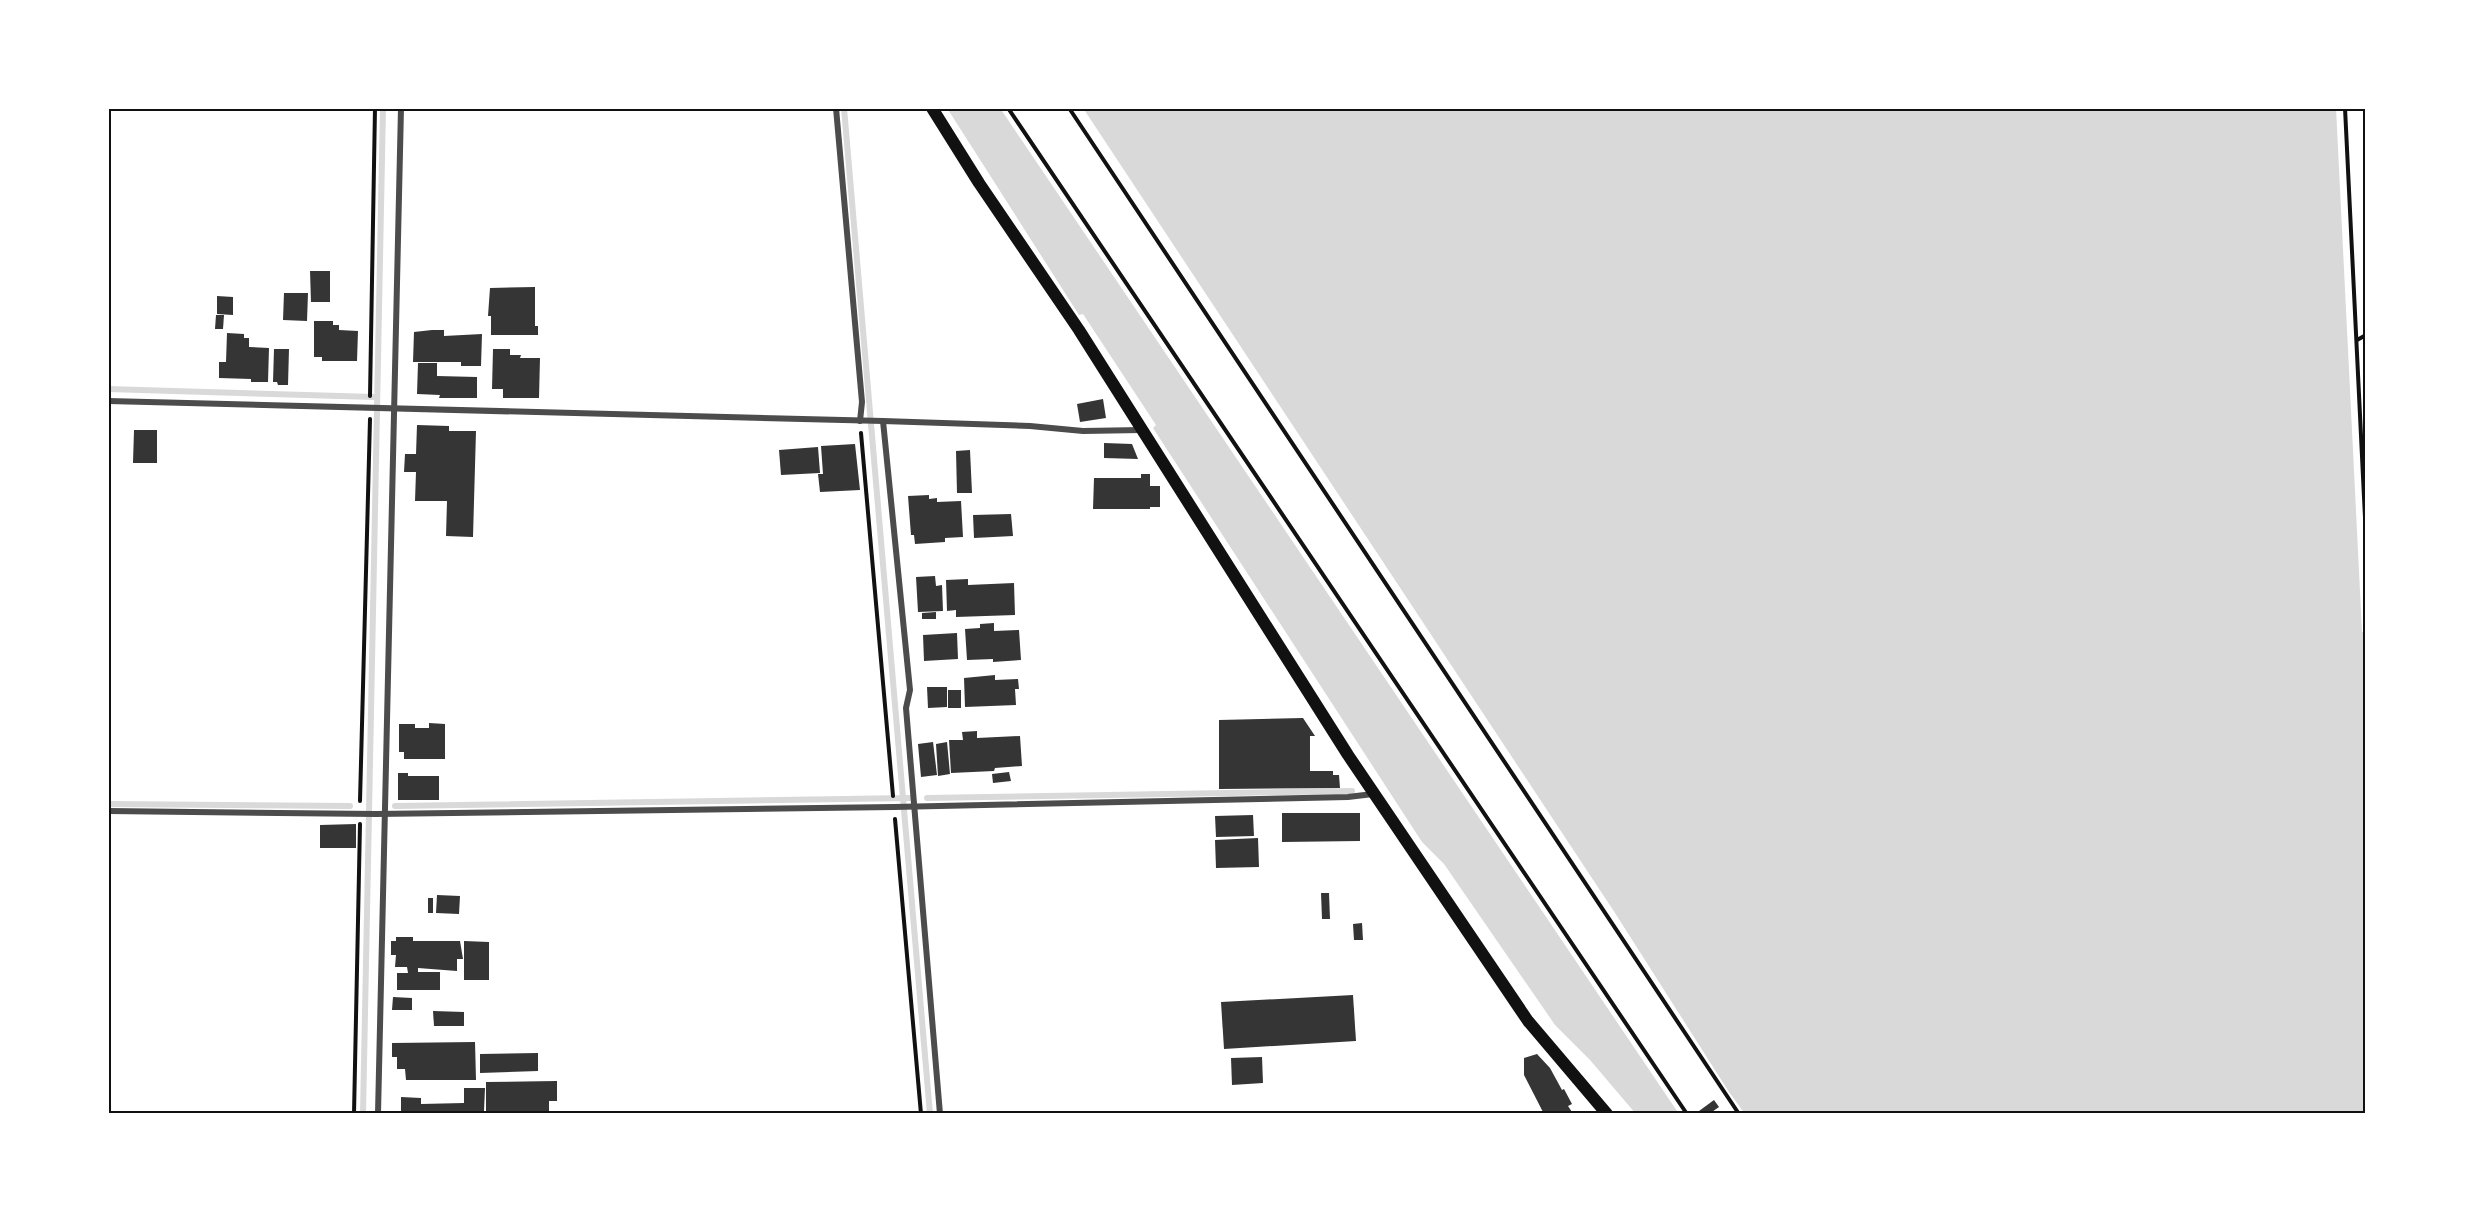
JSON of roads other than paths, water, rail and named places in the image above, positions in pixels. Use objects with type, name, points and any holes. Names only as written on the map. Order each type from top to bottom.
[{"type":"main road","points":[[932,108],[979,183],[1079,330],[1342,746],[1528,1021],[1607,1114]]},
{"type":"street","points":[[378,1114],[380,814],[394,408],[401,108]]},
{"type":"street","points":[[836,108],[863,421]]},
{"type":"street","points":[[108,401],[880,421],[1030,426],[1083,431],[1142,430]]},
{"type":"street","points":[[880,421],[910,690],[906,708],[912,806],[940,1114]]},
{"type":"street","points":[[108,811],[380,814],[896,807],[1348,797],[1375,793]]},
{"type":"waterway","points":[[363,1114],[383,108]]},
{"type":"waterway","points":[[844,108],[930,1114]]},
{"type":"waterway","points":[[108,389],[374,397]]},
{"type":"waterway","points":[[927,798],[1352,791]]},
{"type":"waterway","points":[[395,806],[910,798]]},
{"type":"waterway","points":[[108,804],[350,806]]}]
